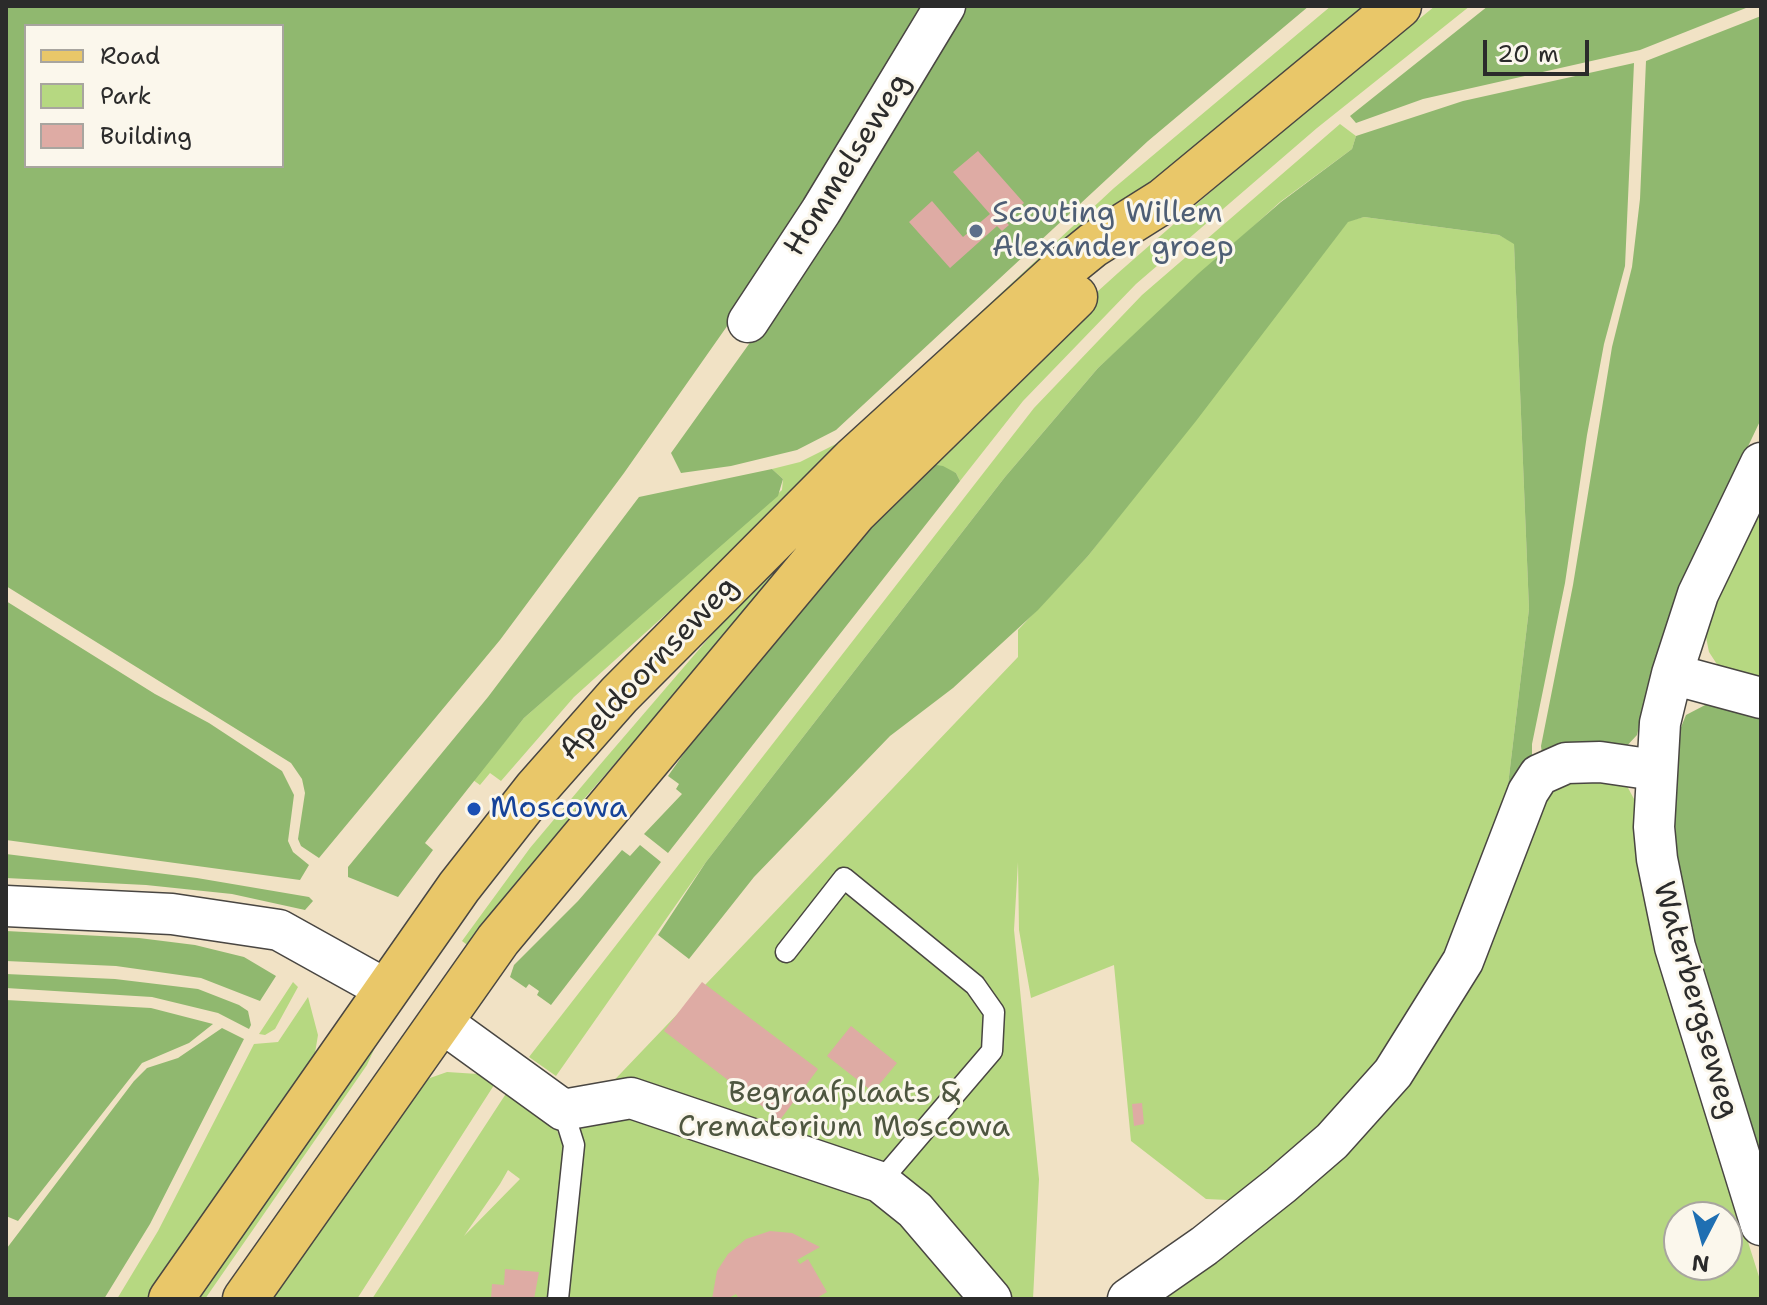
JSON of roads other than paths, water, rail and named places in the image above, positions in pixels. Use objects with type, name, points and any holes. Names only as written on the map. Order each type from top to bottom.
[{"type":"main road","name":"Apeldoornseweg","points":[[171,1299],[385,989],[536,789],[619,695],[791,520],[1056,275],[1093,245],[1163,201],[1399,6]]},
{"type":"main road","name":"Apeldoornseweg","points":[[245,1299],[498,940],[855,512],[1109,266],[1163,201]]},
{"type":"main road","points":[[385,989],[440,1021]]},
{"type":"street","name":"Hommelseweg","points":[[748,322],[829,198],[945,6]]},
{"type":"street","name":"Waterbergseweg","points":[[1761,463],[1698,594],[1660,723],[1655,770],[1657,859],[1675,947],[1761,1225]]},
{"type":"street","points":[[1672,674],[1761,698]]},
{"type":"street","points":[[1128,1299],[1204,1246],[1281,1185],[1332,1141],[1393,1073],[1463,961],[1528,792],[1539,775],[1566,763],[1600,762],[1655,770]]},
{"type":"street","points":[[6,906],[172,914],[279,930],[385,989]]},
{"type":"street","points":[[440,1021],[563,1110],[631,1098],[880,1182],[915,1210],[991,1299]]},
{"type":"lane","points":[[786,952],[844,878],[975,985],[994,1012],[992,1051],[880,1182]]},
{"type":"lane","points":[[558,1299],[574,1145],[563,1110]]},
{"type":"place","name":"Scouting Willem Alexander groep","points":[[976,231]]},
{"type":"place","name":"Moscowa","points":[[474,809]]},
{"type":"park label","name":"Begraafplaats & Crematorium Moscowa","points":[[844,1111]]}]
